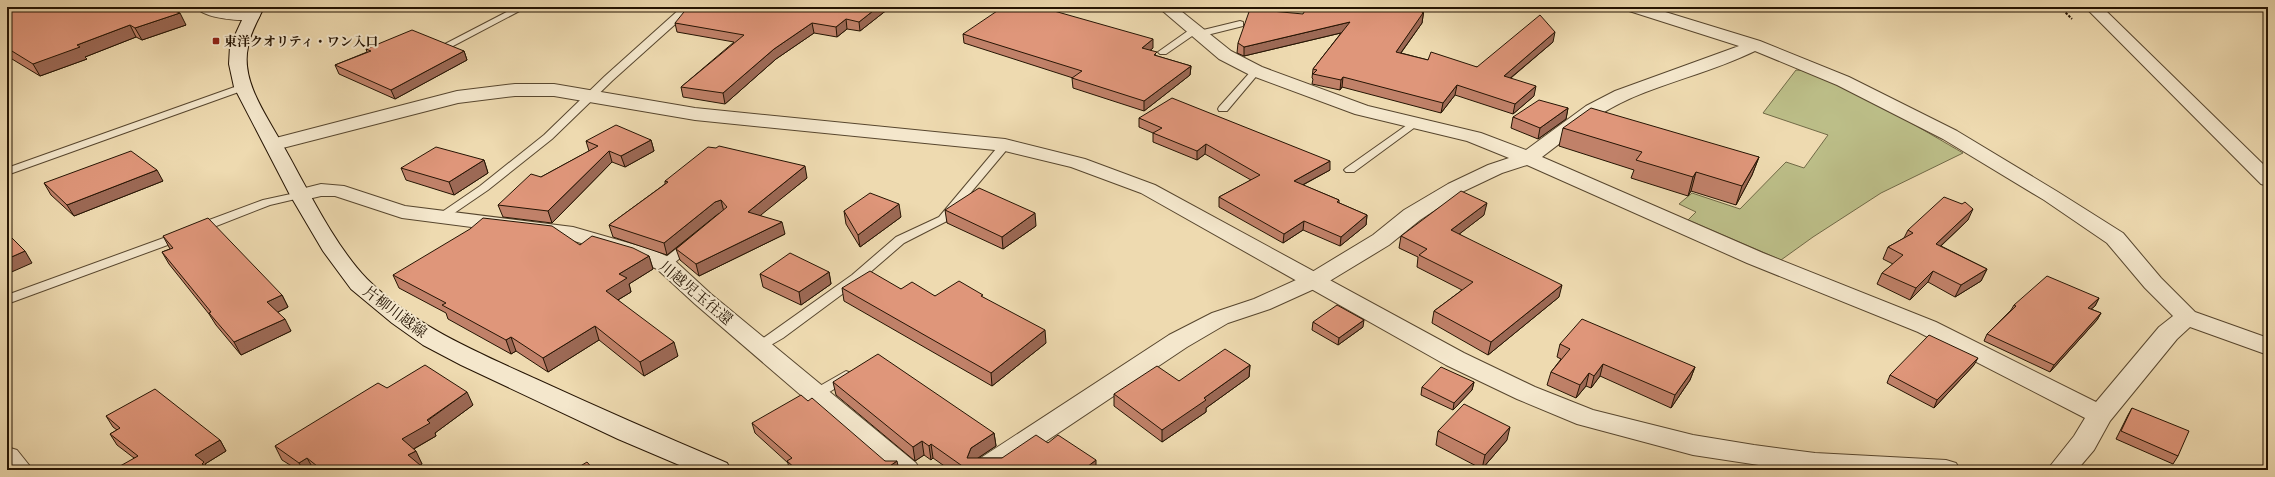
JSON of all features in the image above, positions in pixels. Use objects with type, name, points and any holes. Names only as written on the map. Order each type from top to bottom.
[{"type":"street","points":[[204,7],[220,13],[254,11]]},
{"type":"street","points":[[1166,7],[1225,55],[1256,71],[1362,110],[1474,137],[1528,158],[1755,258],[1928,327],[2100,415]]},
{"type":"street","points":[[1632,7],[1754,45],[1843,81],[1950,135],[2051,196],[2115,238],[2153,283],[2187,317],[2221,331],[2268,347]]},
{"type":"street","points":[[2093,7],[2268,180]]},
{"type":"street","name":"片柳川越線","points":[[254,11],[237,48],[237,69],[243,87],[300,195],[334,251],[359,284],[400,318],[432,339],[627,432],[717,470]]},
{"type":"street","points":[[983,470],[1178,341],[1220,318],[1262,304],[1315,280],[1357,256],[1412,214],[1455,188],[1495,169],[1528,158],[1593,110],[1622,95],[1729,57],[1754,45]]},
{"type":"street","points":[[274,144],[450,99],[484,93],[554,90],[592,95],[695,114],[1005,145],[1078,163],[1148,189],[1491,377],[1586,417],[1693,445],[1754,455],[1815,463],[1946,470]]},
{"type":"street","name":"川越児玉往還","points":[[300,195],[321,190],[337,190],[402,212],[443,216],[573,234],[645,255],[664,264],[906,470]]},
{"type":"street","points":[[2061,470],[2084,443],[2100,415],[2168,334],[2187,317]]},
{"type":"street","points":[[7,457],[20,470]]},
{"type":"lane","points":[[450,44],[523,7]]},
{"type":"lane","points":[[443,216],[484,188],[548,137],[687,7]]},
{"type":"lane","points":[[1163,52],[1197,32],[1240,24]]},
{"type":"lane","points":[[1223,109],[1256,71]]},
{"type":"lane","points":[[7,172],[243,87]]},
{"type":"lane","points":[[1350,170],[1414,123]]},
{"type":"lane","points":[[759,346],[778,335],[856,278],[900,240],[943,219],[1005,145]]},
{"type":"lane","points":[[7,300],[102,266],[267,202],[300,195]]},
{"type":"lane","points":[[664,264],[700,236]]},
{"type":"lane","points":[[816,394],[859,368]]},
{"type":"green space","points":[[1796,70],[1809,72],[1852,91],[1963,153],[1881,193],[1813,237],[1781,260],[1688,220],[1696,212],[1679,204],[1692,193],[1740,209],[1786,162],[1804,168],[1828,135],[1763,113]]},
{"type":"building","points":[[7,7],[165,7],[180,13],[135,28],[130,25],[77,45],[80,47],[33,64],[7,48]]},
{"type":"building","points":[[688,7],[878,7],[859,22],[846,19],[836,27],[812,23],[774,49],[723,93],[681,87],[744,35],[675,23]]},
{"type":"building","points":[[1003,7],[1040,7],[1153,39],[1142,48],[1157,52],[1154,55],[1191,66],[1144,101],[1072,78],[1082,71],[963,34]]},
{"type":"building","points":[[1307,7],[1413,7],[1424,9],[1423,13],[1396,52],[1428,60],[1431,52],[1477,67],[1540,15],[1555,32],[1504,76],[1536,86],[1515,104],[1457,85],[1443,103],[1343,77],[1341,80],[1313,74],[1317,70],[1313,69],[1350,22],[1244,47],[1238,43],[1250,9],[1303,14]]},
{"type":"building","points":[[412,30],[464,51],[391,90],[335,65],[371,51],[366,49]]},
{"type":"building","points":[[1172,98],[1330,161],[1294,181],[1339,200],[1337,202],[1367,215],[1341,237],[1304,221],[1284,234],[1219,197],[1260,175],[1206,144],[1197,151],[1153,133],[1162,128],[1139,118]]},
{"type":"building","points":[[1539,100],[1568,108],[1540,128],[1513,117]]},
{"type":"building","points":[[1591,108],[1759,157],[1742,186],[1696,172],[1693,177],[1636,160],[1642,152],[1563,128]]},
{"type":"building","points":[[616,125],[651,140],[621,156],[609,151],[548,211],[498,205],[531,174],[541,177],[598,146],[586,141]]},
{"type":"building","points":[[719,146],[805,166],[748,212],[782,222],[696,264],[676,249],[727,207],[721,200],[715,202],[664,243],[609,225],[668,182],[665,181],[708,147],[716,148]]},
{"type":"building","points":[[436,147],[484,160],[449,182],[401,168]]},
{"type":"building","points":[[131,151],[157,170],[67,205],[44,183]]},
{"type":"building","points":[[979,188],[1035,213],[1002,237],[945,210]]},
{"type":"building","points":[[1461,191],[1487,203],[1451,230],[1562,285],[1491,342],[1434,311],[1473,282],[1419,255],[1427,249],[1401,236]]},
{"type":"building","points":[[870,193],[899,204],[858,235],[844,211]]},
{"type":"building","points":[[1944,197],[1962,204],[1965,202],[1973,209],[1936,244],[1987,269],[1961,285],[1933,271],[1916,288],[1882,273],[1903,255],[1888,247],[1913,233],[1908,230]]},
{"type":"building","points":[[208,218],[282,295],[267,302],[285,319],[234,342],[209,313],[211,312],[162,252],[173,248],[163,236]]},
{"type":"building","points":[[483,218],[552,226],[580,245],[592,236],[633,248],[649,256],[619,274],[627,278],[606,291],[674,342],[640,362],[595,326],[543,358],[511,337],[506,340],[442,305],[446,303],[393,275],[470,229]]},
{"type":"building","points":[[7,233],[25,251],[7,259]]},
{"type":"building","points":[[790,253],[829,272],[799,292],[760,274]]},
{"type":"building","points":[[870,271],[901,289],[912,282],[935,296],[959,281],[983,295],[981,296],[1045,330],[991,373],[842,288]]},
{"type":"building","points":[[2047,276],[2099,298],[2088,308],[2101,313],[2054,365],[1987,334],[2016,306],[2014,305]]},
{"type":"building","points":[[1337,305],[1364,320],[1339,338],[1313,322]]},
{"type":"building","points":[[1582,319],[1695,367],[1675,395],[1603,364],[1594,376],[1589,373],[1580,385],[1551,372],[1570,349],[1560,344]]},
{"type":"building","points":[[1929,335],[1978,358],[1937,400],[1890,375]]},
{"type":"building","points":[[1225,349],[1250,365],[1204,398],[1206,400],[1162,430],[1114,394],[1157,366],[1179,381]]},
{"type":"building","points":[[878,354],[994,433],[971,448],[967,458],[1002,458],[1036,435],[1048,443],[1058,435],[1096,460],[1083,470],[1052,470],[1047,466],[1042,470],[968,470],[931,444],[929,446],[922,441],[913,447],[833,382]]},
{"type":"building","points":[[425,365],[467,392],[427,420],[430,423],[402,439],[416,451],[408,455],[426,470],[322,470],[307,458],[299,463],[275,446],[378,383],[387,388]]},
{"type":"building","points":[[1441,367],[1474,382],[1454,403],[1422,387]]},
{"type":"building","points":[[155,389],[220,440],[195,455],[204,462],[202,464],[210,470],[113,470],[138,456],[110,434],[120,428],[106,416]]},
{"type":"building","points":[[801,395],[808,401],[812,398],[885,461],[897,461],[884,470],[797,470],[787,461],[792,458],[752,423]]},
{"type":"building","points":[[1464,404],[1510,427],[1485,455],[1438,431]]},
{"type":"building","points":[[2132,408],[2189,431],[2178,456],[2121,431]]},
{"type":"building","points":[[587,462],[594,470],[574,470]]},
{"type":"place","name":"東洋クオリティ・ワン入口","points":[[216,41]]}]
